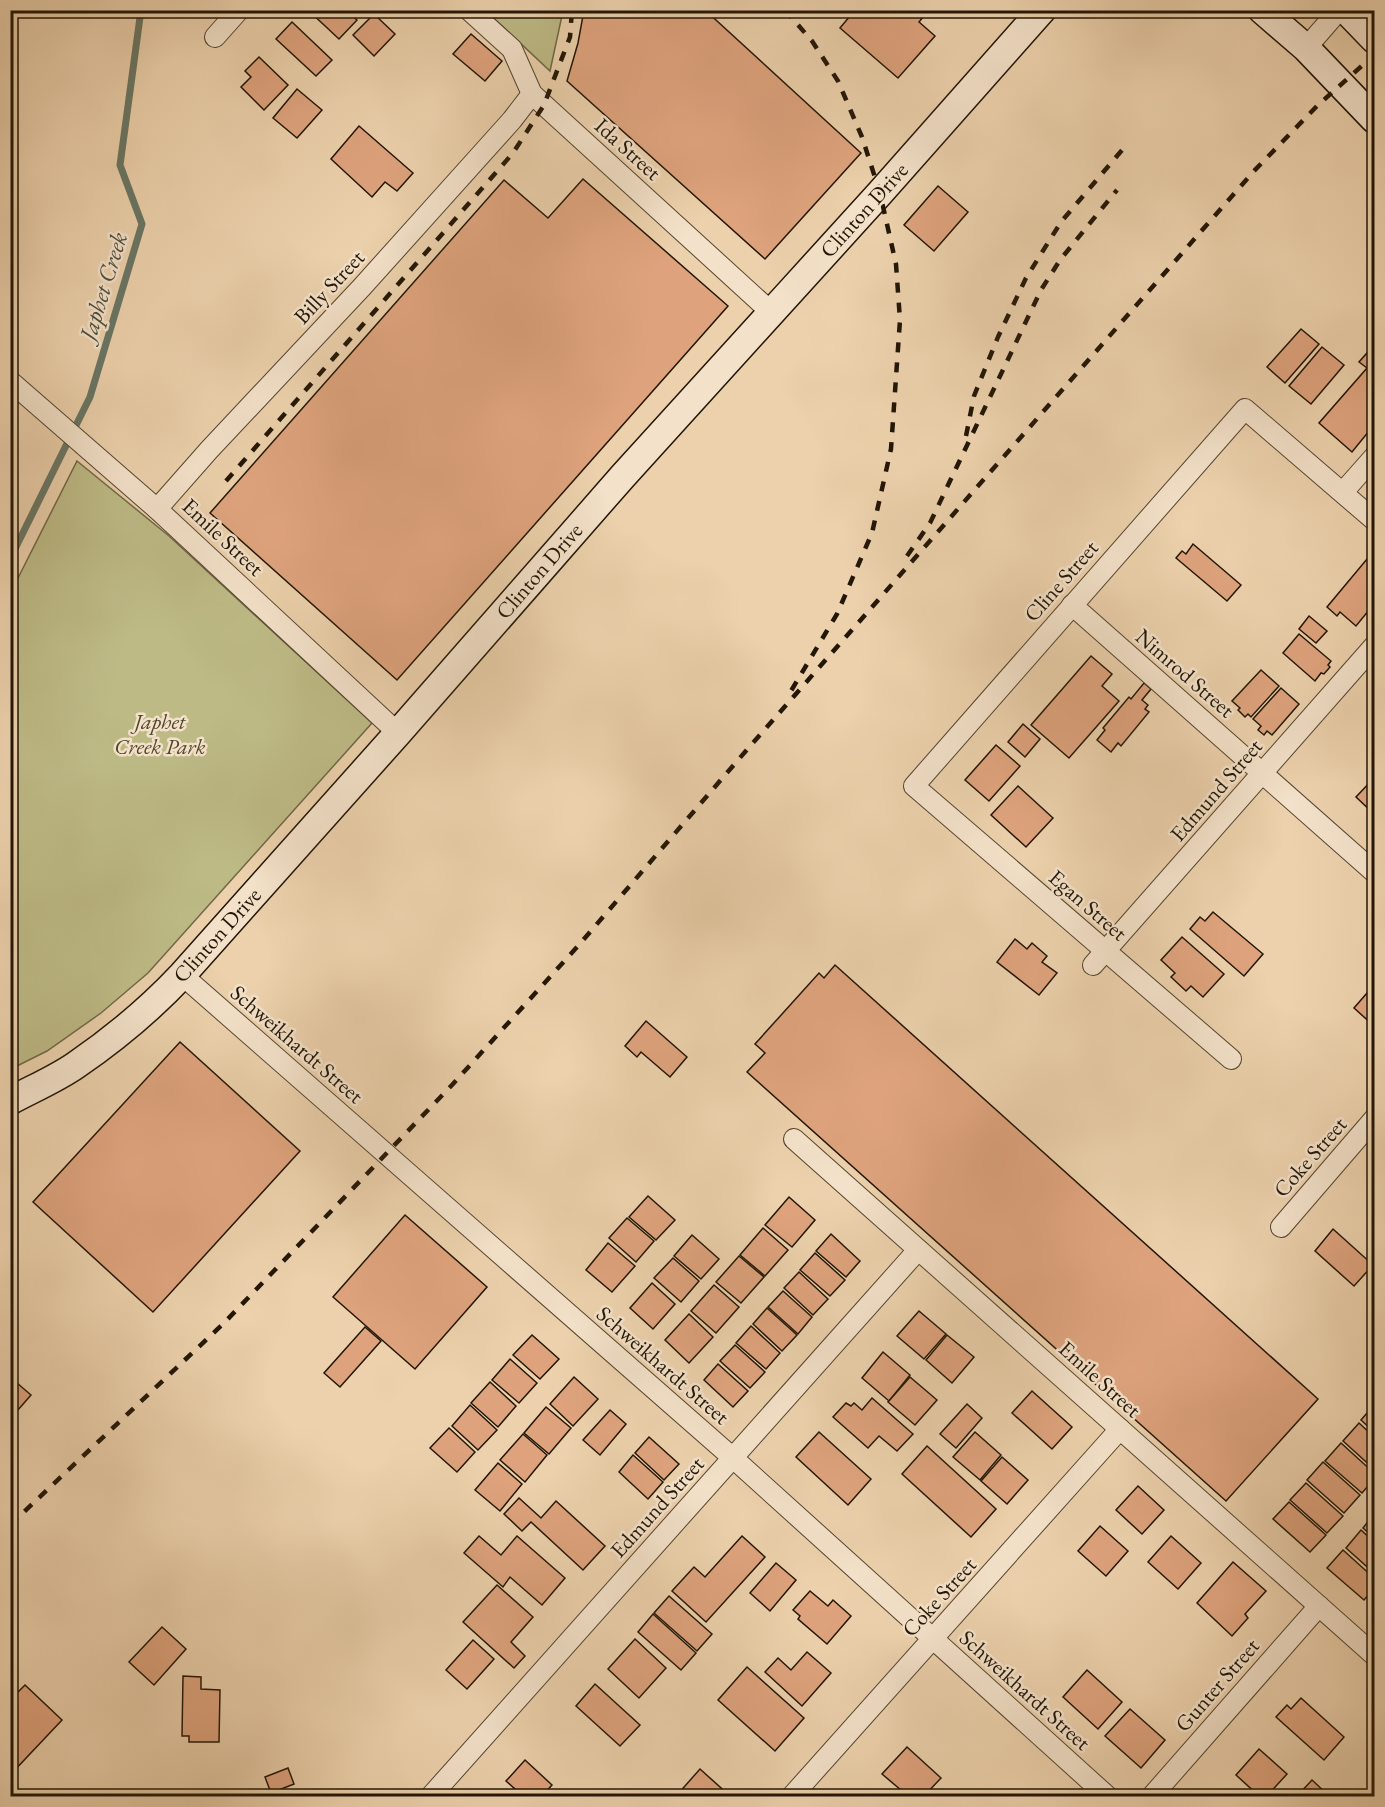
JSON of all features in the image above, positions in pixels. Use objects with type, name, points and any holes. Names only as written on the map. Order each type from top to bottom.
[{"type":"main road","name":"Clinton Drive","points":[[10,1101],[75,1066],[130,1024],[182,975],[770,311],[894,177],[1042,10]]},
{"type":"main road","points":[[1262,10],[1306,48],[1374,119]]},
{"type":"main road","points":[[1346,10],[1374,39]]},
{"type":"street","points":[[215,38],[239,10]]},
{"type":"street","name":"Ida Street","points":[[469,10],[512,49],[532,94],[770,311]]},
{"type":"street","points":[[1306,48],[1339,10]]},
{"type":"street","name":"Billy Street","points":[[158,509],[209,450],[354,295],[504,129],[532,94]]},
{"type":"street","name":"Emile Street","points":[[10,381],[158,509],[398,733]]},
{"type":"street","name":"Cline Street","points":[[914,786],[1245,409],[1343,492]]},
{"type":"street","points":[[1374,457],[1343,492],[1374,520]]},
{"type":"street","name":"Nimrod Street","points":[[1072,605],[1374,872]]},
{"type":"street","name":"Edmund Street","points":[[1099,958],[1374,646]]},
{"type":"street","name":"Egan Street","points":[[914,786],[1099,958],[1231,1059]]},
{"type":"street","name":"Schweikhardt Street","points":[[182,975],[733,1458],[1107,1797]]},
{"type":"street","name":"Coke Street","points":[[1281,1227],[1374,1119]]},
{"type":"street","name":"Emile Street","points":[[794,1139],[1374,1654]]},
{"type":"street","name":"Edmund Street","points":[[431,1797],[918,1250]]},
{"type":"street","name":"Coke Street","points":[[792,1797],[1120,1429]]},
{"type":"street","name":"Gunter Street","points":[[1152,1797],[1319,1606]]},
{"type":"green space","points":[[486,11],[563,11],[550,71]]},
{"type":"green space","name":"Japhet Creek Park","points":[[77,461],[169,536],[372,723],[148,973],[101,1013],[47,1051],[11,1069],[11,592]]},
{"type":"building","points":[[308,10],[346,10],[357,20],[339,39]]},
{"type":"building","points":[[584,10],[705,10],[861,153],[765,259],[567,81],[578,43]]},
{"type":"building","points":[[855,10],[929,10],[919,22],[935,36],[898,78],[840,28]]},
{"type":"building","points":[[374,14],[395,34],[374,56],[353,35]]},
{"type":"building","points":[[292,22],[332,60],[316,76],[276,39]]},
{"type":"building","points":[[471,34],[502,61],[485,81],[453,54]]},
{"type":"building","points":[[259,57],[288,85],[264,110],[241,87],[251,77],[245,71]]},
{"type":"building","points":[[297,89],[322,110],[297,138],[273,118]]},
{"type":"building","points":[[359,126],[413,173],[397,191],[385,182],[372,197],[331,159]]},
{"type":"building","points":[[583,179],[728,306],[397,680],[210,513],[504,180],[548,218]]},
{"type":"building","points":[[938,186],[968,212],[934,251],[904,225]]},
{"type":"building","points":[[1301,329],[1319,344],[1285,383],[1267,367]]},
{"type":"building","points":[[1374,345],[1374,425],[1352,452],[1319,423],[1367,368],[1359,362]]},
{"type":"building","points":[[1322,347],[1344,365],[1311,404],[1289,386]]},
{"type":"building","points":[[1193,544],[1241,585],[1227,601],[1176,558],[1182,551],[1186,554]]},
{"type":"building","points":[[1367,559],[1374,565],[1374,604],[1356,626],[1340,612],[1337,616],[1327,607]]},
{"type":"building","points":[[1309,616],[1327,631],[1316,643],[1299,629]]},
{"type":"building","points":[[1299,634],[1331,661],[1328,665],[1330,667],[1315,681],[1283,653]]},
{"type":"building","points":[[1091,656],[1112,674],[1102,686],[1119,701],[1069,758],[1031,725]]},
{"type":"building","points":[[1261,670],[1279,686],[1251,717],[1248,714],[1245,717],[1232,701]]},
{"type":"building","points":[[1144,683],[1151,689],[1142,700],[1148,705],[1145,709],[1149,712],[1121,746],[1118,743],[1111,752],[1097,740],[1105,730],[1103,728]]},
{"type":"building","points":[[1281,688],[1299,704],[1272,735],[1267,731],[1264,735],[1258,730],[1261,726],[1253,719]]},
{"type":"building","points":[[1023,724],[1040,739],[1025,757],[1008,742]]},
{"type":"building","points":[[996,745],[1020,766],[989,801],[965,780]]},
{"type":"building","points":[[1373,779],[1374,781],[1374,814],[1356,797]]},
{"type":"building","points":[[1018,786],[1053,818],[1026,847],[991,815]]},
{"type":"building","points":[[1213,912],[1263,954],[1244,976],[1190,929],[1200,917],[1205,921]]},
{"type":"building","points":[[1182,937],[1224,974],[1203,997],[1191,986],[1186,991],[1171,977],[1175,973],[1161,960]]},
{"type":"building","points":[[1015,939],[1027,949],[1032,943],[1047,956],[1042,962],[1057,973],[1039,995],[997,962]]},
{"type":"building","points":[[835,965],[1318,1399],[1226,1501],[747,1072],[765,1053],[755,1044],[819,973],[824,978]]},
{"type":"building","points":[[1374,985],[1374,1026],[1354,1008]]},
{"type":"building","points":[[646,1021],[687,1057],[670,1077],[641,1052],[637,1057],[625,1046]]},
{"type":"building","points":[[180,1042],[300,1151],[153,1312],[33,1202]]},
{"type":"building","points":[[648,1196],[675,1220],[656,1240],[629,1217]]},
{"type":"building","points":[[789,1197],[815,1220],[792,1247],[765,1225]]},
{"type":"building","points":[[405,1215],[487,1287],[415,1369],[333,1297]]},
{"type":"building","points":[[627,1218],[654,1241],[636,1262],[609,1238]]},
{"type":"building","points":[[763,1228],[788,1250],[765,1276],[740,1255]]},
{"type":"building","points":[[1333,1229],[1373,1265],[1354,1286],[1315,1251]]},
{"type":"building","points":[[831,1234],[860,1261],[846,1277],[816,1251]]},
{"type":"building","points":[[692,1235],[719,1259],[701,1279],[674,1256]]},
{"type":"building","points":[[608,1243],[635,1266],[612,1292],[586,1270]]},
{"type":"building","points":[[815,1253],[845,1280],[830,1296],[800,1270]]},
{"type":"building","points":[[739,1256],[764,1277],[741,1303],[716,1282]]},
{"type":"building","points":[[673,1258],[699,1281],[681,1302],[654,1278]]},
{"type":"building","points":[[799,1272],[828,1299],[813,1315],[784,1288]]},
{"type":"building","points":[[652,1283],[675,1304],[653,1329],[630,1308]]},
{"type":"building","points":[[714,1285],[739,1307],[716,1333],[691,1311]]},
{"type":"building","points":[[783,1291],[812,1317],[798,1334],[768,1307]]},
{"type":"building","points":[[767,1308],[797,1335],[782,1351],[753,1324]]},
{"type":"building","points":[[919,1311],[946,1334],[924,1359],[897,1336]]},
{"type":"building","points":[[689,1314],[713,1337],[689,1363],[665,1340]]},
{"type":"building","points":[[751,1326],[780,1353],[766,1369],[736,1343]]},
{"type":"building","points":[[365,1327],[381,1341],[340,1387],[324,1373]]},
{"type":"building","points":[[532,1335],[559,1359],[540,1379],[513,1355]]},
{"type":"building","points":[[947,1335],[974,1357],[952,1383],[926,1360]]},
{"type":"building","points":[[735,1345],[765,1372],[750,1388],[720,1361]]},
{"type":"building","points":[[883,1352],[910,1375],[889,1401],[862,1378]]},
{"type":"building","points":[[510,1359],[537,1383],[519,1403],[492,1380]]},
{"type":"building","points":[[718,1364],[748,1391],[733,1407],[704,1380]]},
{"type":"building","points":[[10,1377],[31,1395],[10,1419]]},
{"type":"building","points":[[574,1377],[598,1399],[573,1426],[550,1404]]},
{"type":"building","points":[[910,1377],[937,1400],[915,1425],[888,1402]]},
{"type":"building","points":[[490,1382],[516,1406],[498,1427],[471,1403]]},
{"type":"building","points":[[1032,1391],[1072,1427],[1052,1449],[1012,1413]]},
{"type":"building","points":[[872,1398],[913,1434],[897,1451],[879,1436],[868,1448],[833,1417],[846,1403],[851,1406],[854,1403],[862,1410]]},
{"type":"building","points":[[967,1404],[982,1418],[956,1448],[940,1434]]},
{"type":"building","points":[[470,1405],[497,1430],[478,1450],[452,1426]]},
{"type":"building","points":[[1374,1405],[1374,1432],[1361,1420]]},
{"type":"building","points":[[546,1407],[571,1428],[549,1454],[524,1433]]},
{"type":"building","points":[[610,1410],[626,1424],[600,1455],[583,1440]]},
{"type":"building","points":[[1359,1423],[1374,1437],[1374,1469],[1343,1441]]},
{"type":"building","points":[[449,1428],[475,1452],[457,1472],[430,1448]]},
{"type":"building","points":[[819,1432],[871,1479],[848,1505],[796,1457]]},
{"type":"building","points":[[975,1432],[1001,1455],[980,1480],[953,1457]]},
{"type":"building","points":[[523,1434],[547,1455],[525,1482],[500,1460]]},
{"type":"building","points":[[649,1437],[679,1464],[664,1480],[635,1453]]},
{"type":"building","points":[[1341,1443],[1374,1473],[1374,1479],[1362,1493],[1325,1461]]},
{"type":"building","points":[[927,1446],[996,1509],[971,1537],[902,1474]]},
{"type":"building","points":[[633,1455],[663,1482],[648,1499],[619,1472]]},
{"type":"building","points":[[1002,1457],[1028,1480],[1007,1504],[981,1481]]},
{"type":"building","points":[[1323,1462],[1360,1495],[1344,1513],[1307,1480]]},
{"type":"building","points":[[498,1463],[522,1484],[500,1511],[475,1490]]},
{"type":"building","points":[[1306,1483],[1343,1516],[1327,1533],[1290,1500]]},
{"type":"building","points":[[1138,1486],[1164,1510],[1142,1534],[1116,1510]]},
{"type":"building","points":[[519,1498],[541,1518],[556,1501],[605,1546],[583,1570],[531,1522],[522,1531],[504,1514]]},
{"type":"building","points":[[1289,1502],[1326,1535],[1310,1552],[1273,1519]]},
{"type":"building","points":[[1374,1514],[1374,1538],[1363,1528]]},
{"type":"building","points":[[1100,1526],[1128,1551],[1106,1576],[1078,1551]]},
{"type":"building","points":[[1361,1530],[1374,1542],[1374,1573],[1346,1548]]},
{"type":"building","points":[[479,1536],[501,1555],[517,1536],[565,1578],[542,1605],[510,1577],[503,1587],[464,1553]]},
{"type":"building","points":[[742,1536],[765,1557],[706,1622],[672,1591],[694,1567],[705,1577]]},
{"type":"building","points":[[1171,1536],[1201,1563],[1178,1589],[1148,1562]]},
{"type":"building","points":[[1343,1550],[1374,1578],[1374,1588],[1364,1600],[1327,1568]]},
{"type":"building","points":[[1233,1562],[1266,1591],[1245,1614],[1248,1618],[1232,1636],[1197,1603]]},
{"type":"building","points":[[776,1563],[796,1580],[770,1611],[750,1593]]},
{"type":"building","points":[[497,1585],[533,1617],[511,1642],[525,1656],[514,1668],[463,1622]]},
{"type":"building","points":[[810,1591],[828,1606],[833,1600],[851,1616],[827,1644],[798,1619],[800,1616],[793,1610]]},
{"type":"building","points":[[669,1596],[712,1634],[697,1651],[654,1613]]},
{"type":"building","points":[[653,1614],[696,1653],[681,1670],[638,1632]]},
{"type":"building","points":[[162,1627],[186,1649],[154,1685],[129,1662]]},
{"type":"building","points":[[635,1639],[666,1668],[639,1698],[608,1669]]},
{"type":"building","points":[[473,1640],[494,1659],[467,1689],[446,1670]]},
{"type":"building","points":[[807,1652],[831,1673],[802,1706],[765,1672],[778,1658],[791,1670]]},
{"type":"building","points":[[747,1667],[804,1718],[775,1751],[718,1700]]},
{"type":"building","points":[[1087,1670],[1122,1702],[1098,1729],[1063,1697]]},
{"type":"building","points":[[183,1676],[201,1677],[201,1689],[220,1690],[219,1742],[189,1742],[189,1736],[182,1736]]},
{"type":"building","points":[[595,1684],[640,1725],[620,1746],[576,1706]]},
{"type":"building","points":[[25,1685],[62,1720],[10,1775],[10,1700]]},
{"type":"building","points":[[1301,1698],[1344,1737],[1324,1760],[1276,1717],[1287,1705],[1291,1709]]},
{"type":"building","points":[[1130,1709],[1165,1740],[1141,1768],[1105,1736]]},
{"type":"building","points":[[907,1747],[941,1778],[924,1796],[908,1796],[882,1774]]},
{"type":"building","points":[[1259,1749],[1287,1774],[1267,1796],[1259,1796],[1236,1775]]},
{"type":"building","points":[[525,1760],[552,1785],[542,1796],[523,1796],[506,1781]]},
{"type":"building","points":[[288,1768],[294,1784],[271,1793],[265,1777]]},
{"type":"building","points":[[700,1769],[730,1796],[677,1795]]},
{"type":"building","points":[[1312,1780],[1327,1794],[1325,1796],[1301,1796],[1299,1794]]},
{"type":"waterway","name":"Japhet Creek","points":[[10,559],[90,397],[142,224],[120,165],[141,10]]},
{"type":"railway","points":[[226,481],[513,153],[544,105],[570,37],[572,10]]},
{"type":"railway","points":[[785,10],[812,41],[838,81],[862,137],[880,193],[896,264],[900,320],[891,449],[872,533],[837,614],[791,691]]},
{"type":"railway","points":[[10,1525],[224,1323],[452,1085],[578,946],[1254,171],[1317,106],[1374,55]]},
{"type":"railway","points":[[966,436],[974,396],[998,337],[1026,278],[1061,222],[1128,143]]},
{"type":"railway","points":[[907,556],[930,523],[1041,290],[1060,260],[1117,190]]}]
